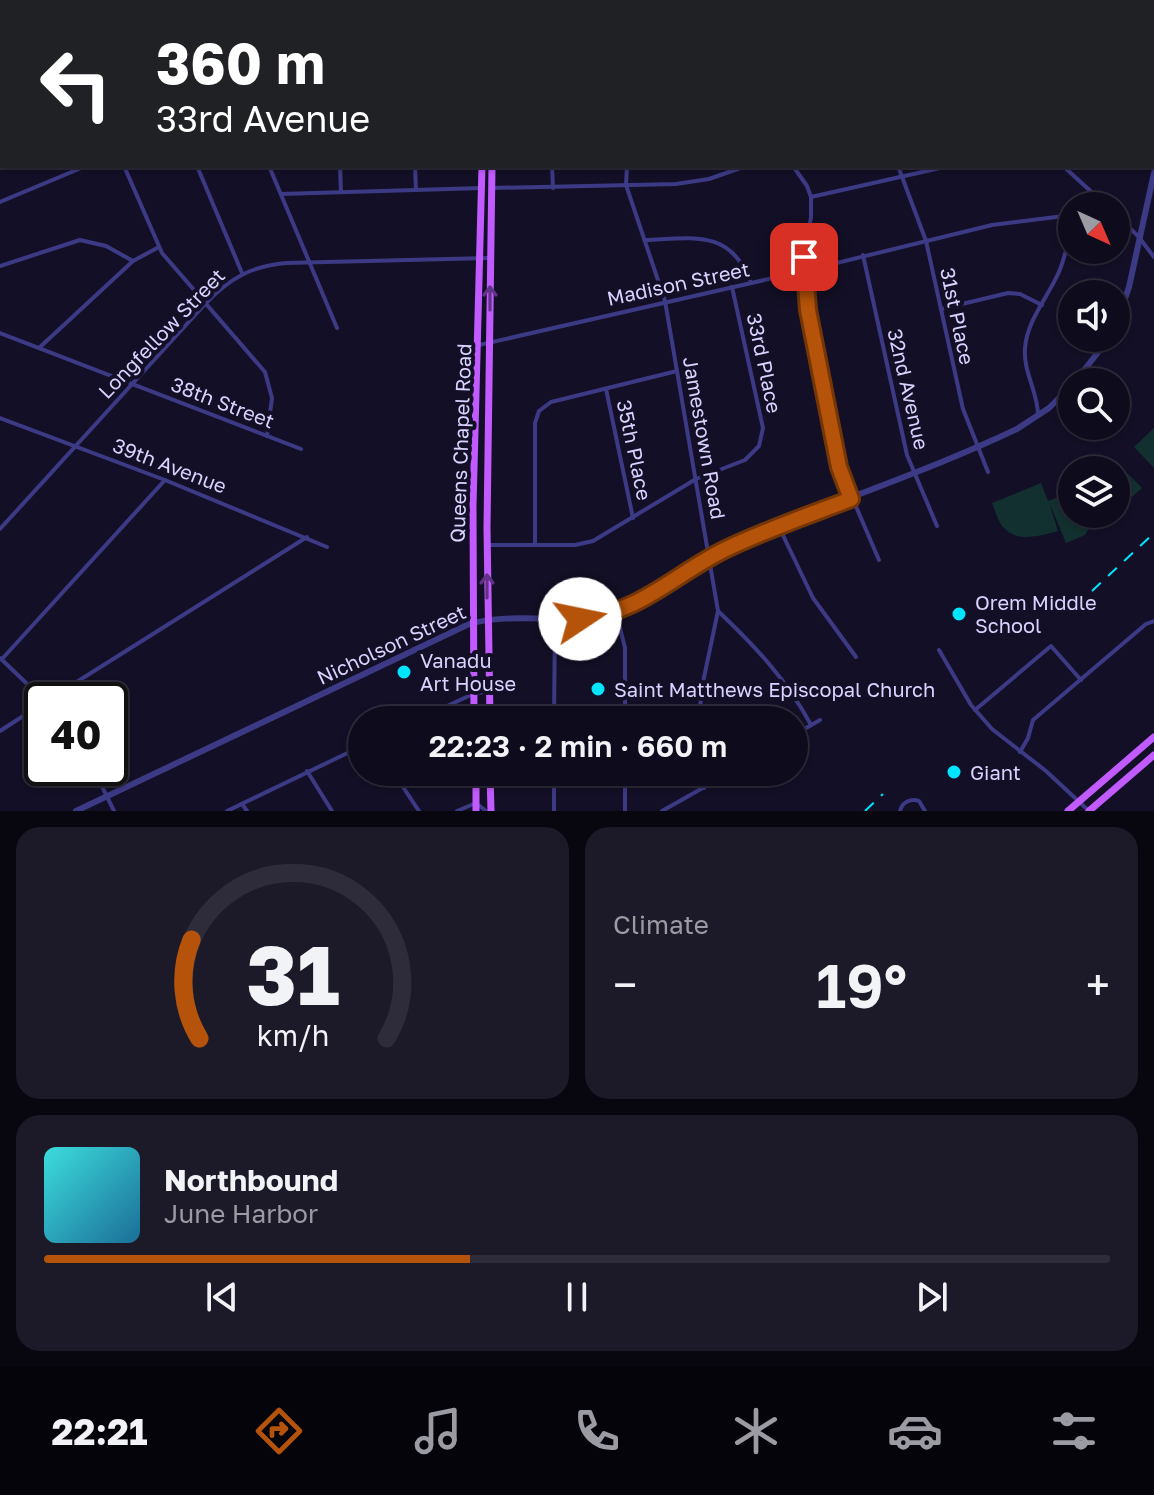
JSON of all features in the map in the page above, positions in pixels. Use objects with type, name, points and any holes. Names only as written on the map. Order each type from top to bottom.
[{"type":"main road","name":"Queens Chapel Road","points":[[482,168],[490,342],[487,545],[490,706]]},
{"type":"main road","name":"Queens Chapel Road","points":[[473,706],[473,506],[479,345],[492,168]]},
{"type":"main road","points":[[1068,811],[1154,737]]},
{"type":"main road","points":[[1089,811],[1154,757]]},
{"type":"main road","points":[[476,786],[476,807]]},
{"type":"main road","points":[[489,811],[490,786]]},
{"type":"street","points":[[0,202],[81,168]]},
{"type":"street","points":[[125,168],[159,247],[269,380],[272,408],[267,436]]},
{"type":"street","points":[[198,168],[242,273]]},
{"type":"street","points":[[270,168],[337,328]]},
{"type":"street","points":[[340,168],[341,192]]},
{"type":"street","points":[[415,168],[416,190]]},
{"type":"street","points":[[552,168],[553,188]]},
{"type":"street","name":"Jamestown Road","points":[[627,168],[626,185],[665,301],[718,611],[700,706]]},
{"type":"street","points":[[281,194],[691,182],[739,168]]},
{"type":"street","points":[[794,168],[811,197],[804,271],[805,294],[839,467],[879,560]]},
{"type":"street","name":"31st Place","points":[[898,168],[926,241],[963,409],[988,472]]},
{"type":"street","points":[[811,197],[941,168]]},
{"type":"street","points":[[1065,168],[1092,192]]},
{"type":"street","points":[[1130,283],[1154,173]]},
{"type":"street","name":"Madison Street","points":[[479,345],[992,225],[1058,217]]},
{"type":"street","points":[[1130,228],[1154,257]]},
{"type":"street","points":[[646,240],[691,238],[718,242],[740,258],[751,283]]},
{"type":"street","points":[[0,266],[80,240],[106,246],[133,261]]},
{"type":"street","points":[[38,348],[133,261],[159,247]]},
{"type":"street","name":"32nd Avenue","points":[[863,255],[913,474],[937,526]]},
{"type":"street","name":"Longfellow Street","points":[[0,529],[206,303],[242,273],[271,264],[485,258]]},
{"type":"street","points":[[1038,415],[1025,347],[1033,320],[1061,264]]},
{"type":"street","name":"33rd Place","points":[[696,479],[745,460],[759,446],[763,428],[732,287]]},
{"type":"street","points":[[941,309],[1008,293],[1020,294],[1042,305]]},
{"type":"street","name":"38th Street","points":[[0,333],[301,449]]},
{"type":"street","name":"Nicholson Street","points":[[1086,368],[1098,352]]},
{"type":"street","points":[[535,545],[535,423],[539,411],[551,402],[677,371]]},
{"type":"street","name":"35th Place","points":[[606,389],[633,518]]},
{"type":"street","name":"Nicholson Street","points":[[76,811],[473,622],[488,618],[591,618],[616,612],[641,601],[709,559],[779,527],[1017,429],[1058,397]]},
{"type":"street","name":"39th Avenue","points":[[0,418],[165,480],[327,547]]},
{"type":"street","points":[[487,545],[575,545],[593,541],[696,479]]},
{"type":"street","points":[[26,682],[1,658],[165,480]]},
{"type":"street","points":[[779,527],[813,598],[856,657]]},
{"type":"street","points":[[75,682],[307,537]]},
{"type":"street","points":[[718,611],[771,665],[790,689],[811,725]]},
{"type":"street","points":[[616,612],[625,648],[625,706]]},
{"type":"street","points":[[554,706],[555,619]]},
{"type":"street","points":[[1020,752],[1033,720],[1146,624],[1154,621]]},
{"type":"street","points":[[975,710],[1051,646],[1081,680]]},
{"type":"street","points":[[939,650],[975,710],[992,729],[1046,771],[1089,811]]},
{"type":"street","points":[[447,706],[473,694],[489,691]]},
{"type":"street","points":[[0,731],[24,715]]},
{"type":"street","points":[[808,727],[820,720]]},
{"type":"street","points":[[227,811],[348,752]]},
{"type":"street","points":[[307,771],[332,811]]},
{"type":"street","points":[[101,786],[114,811]]},
{"type":"street","points":[[402,786],[419,811]]},
{"type":"street","points":[[554,786],[554,811]]},
{"type":"street","points":[[625,786],[625,811]]},
{"type":"street","points":[[662,811],[707,786]]},
{"type":"street","points":[[900,811],[904,803],[913,800],[919,801],[925,811]]},
{"type":"street","points":[[242,804],[247,811]]},
{"type":"street","points":[[457,811],[476,807],[489,811]]},
{"type":"green space","points":[[1154,428],[1154,468],[1134,447]]},
{"type":"green space","points":[[1130,476],[1142,488],[1132,497],[1130,495]]},
{"type":"green space","points":[[1041,483],[1048,501],[1058,497],[1058,524],[1049,502],[1058,531],[1036,536],[1015,535],[1003,527],[992,503]]},
{"type":"green space","points":[[1060,528],[1089,528],[1085,535],[1066,543]]},
{"type":"railway","points":[[1092,591],[1154,533]]},
{"type":"railway","points":[[865,811],[883,794]]},
{"type":"place","name":"Orem Middle School","points":[[959,614]]},
{"type":"place","name":"Vanadu Art House","points":[[404,672]]},
{"type":"place","name":"Saint Matthews Episcopal Church","points":[[598,689]]},
{"type":"place","name":"Giant","points":[[954,772]]},
{"type":"route","points":[[580,619],[616,612],[641,601],[720,552],[851,499],[839,467],[808,310],[804,257]]}]
